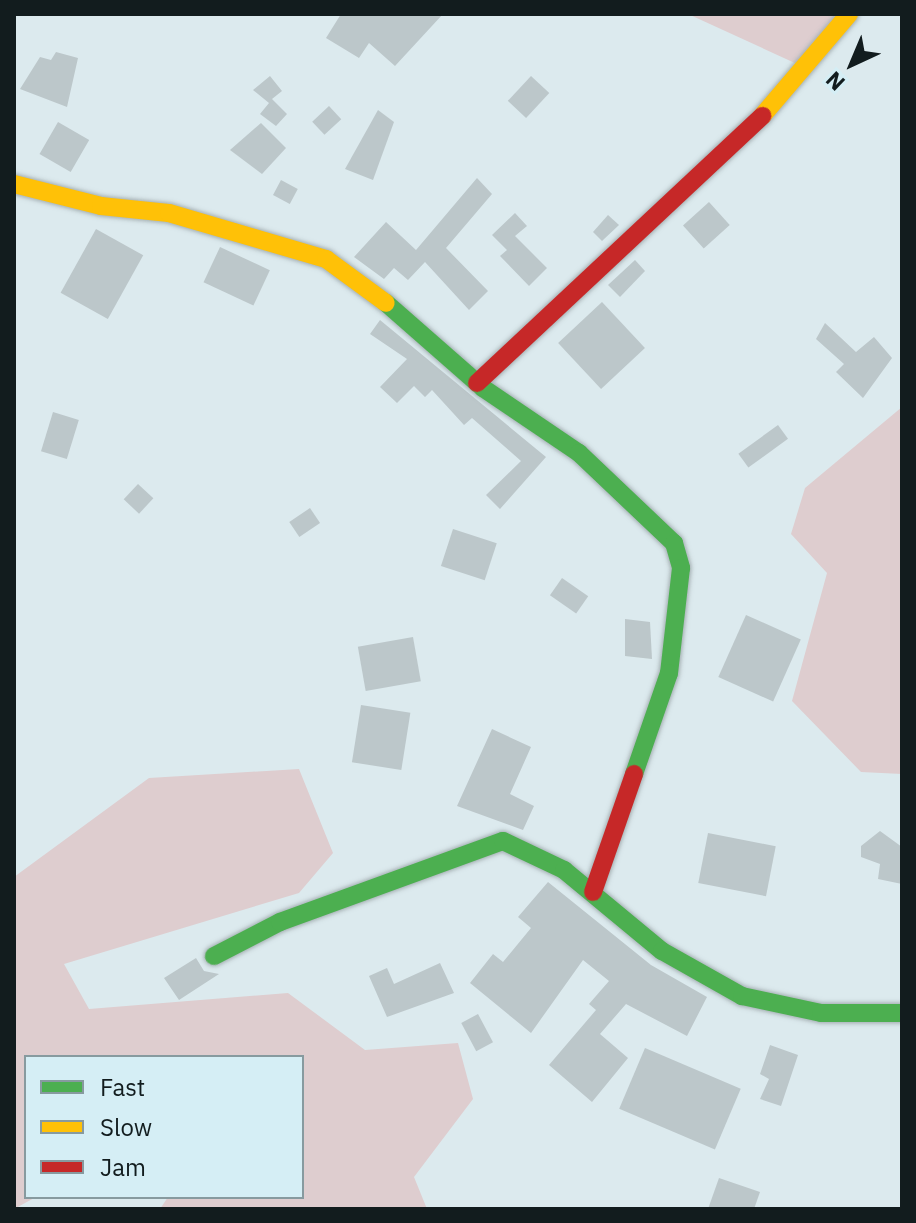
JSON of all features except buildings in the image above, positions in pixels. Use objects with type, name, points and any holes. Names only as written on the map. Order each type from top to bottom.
[{"type":"street","points":[[477,383],[793,87],[849,14]]},
{"type":"street","points":[[14,184],[101,206],[169,213],[326,259],[419,327],[477,383],[628,494],[674,543],[681,568],[669,673],[593,892]]},
{"type":"street","points":[[214,956],[280,922],[503,841],[593,892],[662,951],[742,996],[821,1013],[902,1013]]},
{"type":"shaded area","points":[[688,14],[849,14],[797,64]]},
{"type":"shaded area","points":[[902,407],[902,774],[861,772],[792,701],[827,573],[791,534],[805,488]]},
{"type":"shaded area","points":[[299,769],[333,853],[299,893],[64,964],[89,1009],[288,993],[365,1050],[458,1043],[473,1099],[414,1177],[427,1209],[160,1209],[167,1199],[304,1199],[304,1055],[24,1055],[24,1199],[32,1199],[14,1209],[14,877],[149,778]]},
{"type":"traffic: fast","points":[[386,303],[483,388],[579,453],[674,543],[681,568],[669,673],[634,774]]},
{"type":"traffic: fast","points":[[214,956],[280,922],[503,841],[564,870],[662,951],[742,996],[821,1013],[902,1013]]},
{"type":"traffic: slow","points":[[762,116],[849,14]]},
{"type":"traffic: slow","points":[[14,184],[101,206],[169,213],[326,259],[386,303]]},
{"type":"traffic: jam","points":[[477,383],[762,116]]},
{"type":"traffic: jam","points":[[593,892],[634,774]]}]
